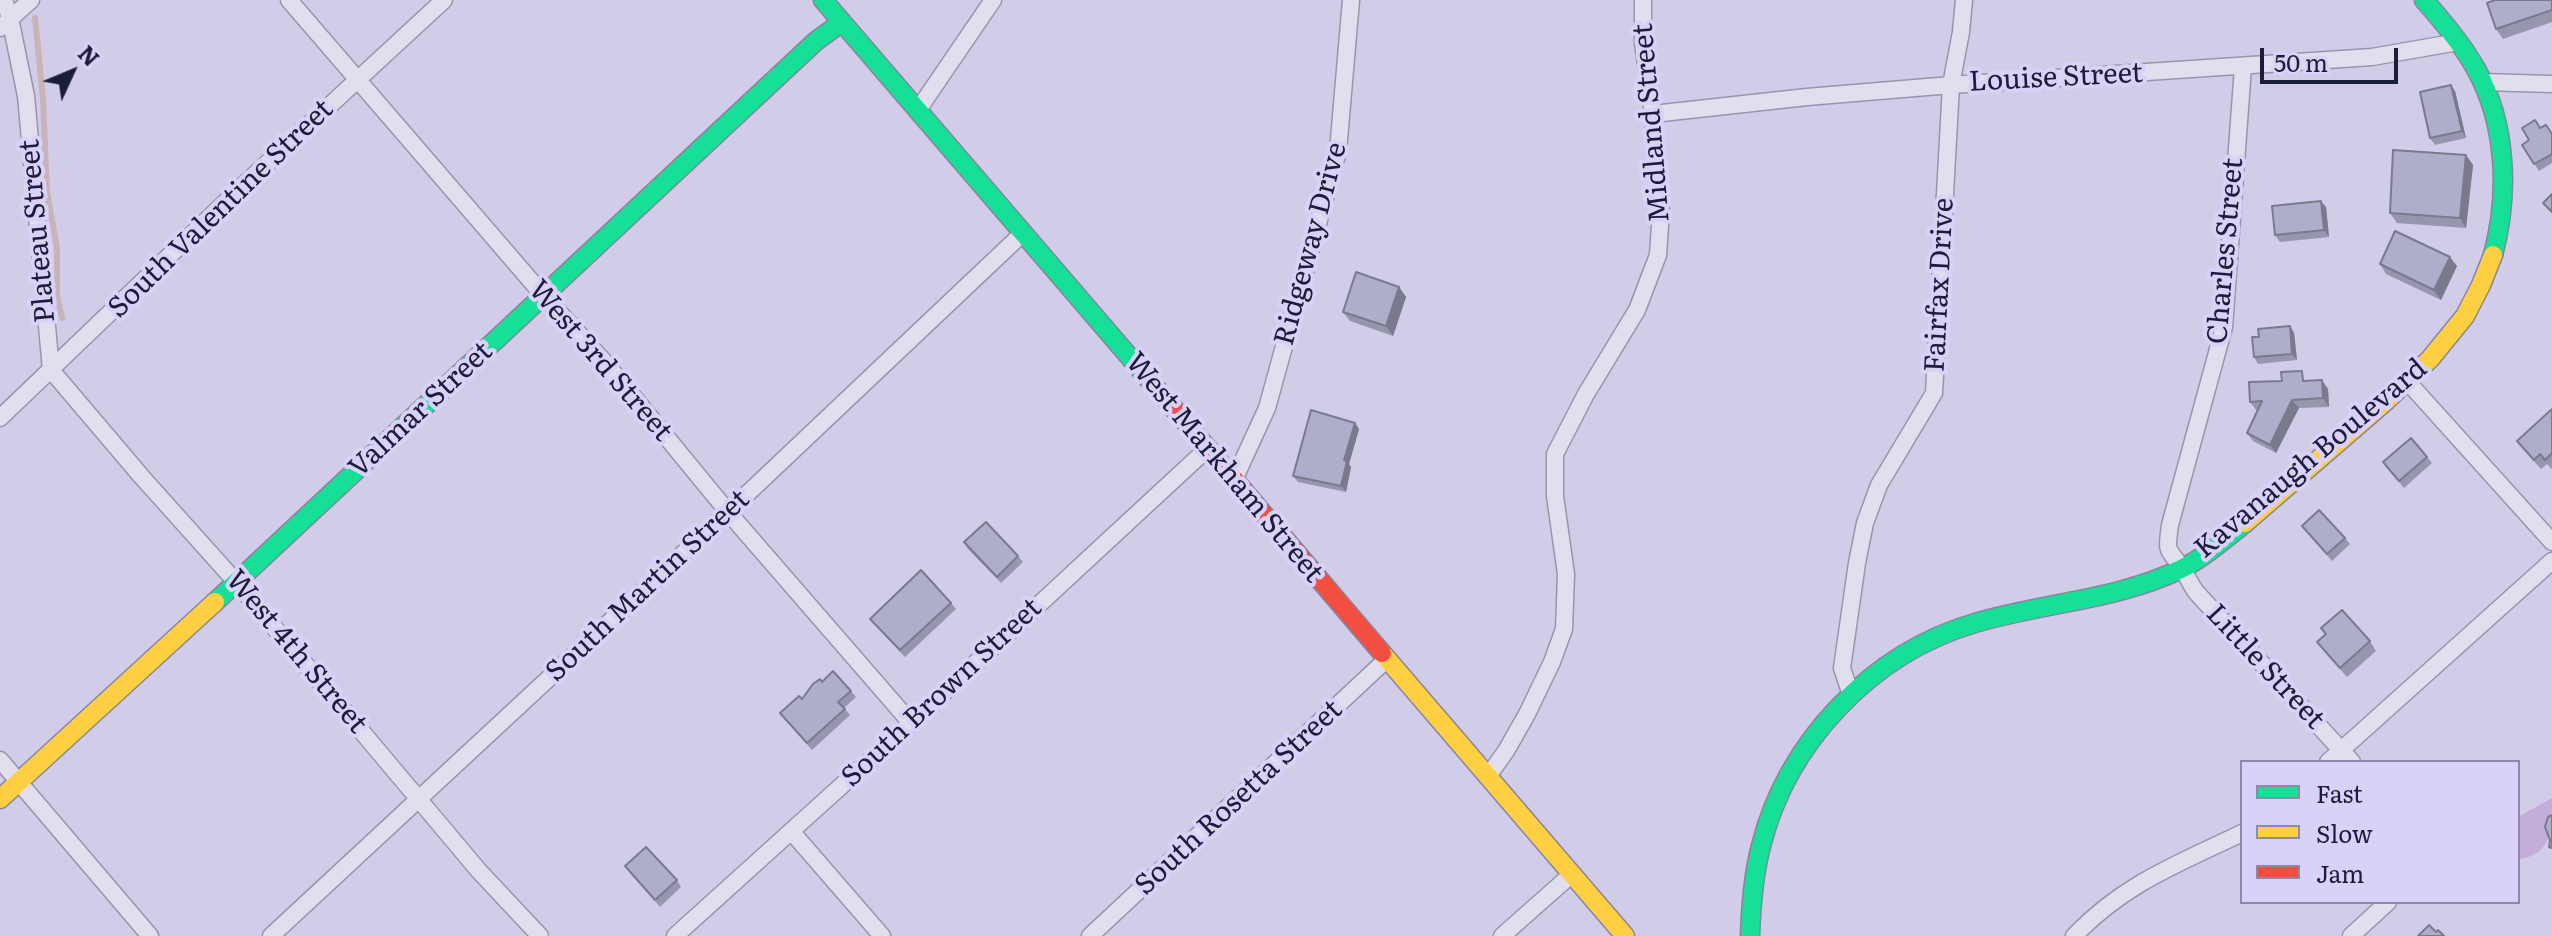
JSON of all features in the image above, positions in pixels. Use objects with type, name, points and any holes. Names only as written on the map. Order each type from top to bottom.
[{"type":"street","name":"Plateau Street","points":[[4,0],[5,23],[26,96],[51,370]]},
{"type":"street","points":[[5,23],[31,0]]},
{"type":"street","name":"West 3rd Street","points":[[289,0],[608,366],[728,512],[911,723]]},
{"type":"street","name":"South Valentine Street","points":[[0,418],[237,191],[444,0]]},
{"type":"street","name":"West Markham Street","points":[[823,0],[1625,936]]},
{"type":"street","points":[[918,110],[993,0]]},
{"type":"street","name":"Ridgeway Drive","points":[[1234,480],[1267,408],[1338,151],[1351,0]]},
{"type":"street","name":"Midland Street","points":[[1488,776],[1527,714],[1564,629],[1566,574],[1555,496],[1555,454],[1586,394],[1637,310],[1658,255],[1661,211],[1643,43],[1643,0]]},
{"type":"street","name":"Fairfax Drive","points":[[1851,695],[1842,668],[1865,523],[1879,485],[1934,393],[1951,85],[1964,0]]},
{"type":"street","name":"Kavanaugh Boulevard","points":[[1750,936],[1751,890],[1772,811],[1812,738],[1851,695],[1894,661],[1943,633],[2130,586],[2182,568],[2249,520],[2407,381],[2443,345],[2465,316],[2485,279],[2496,248],[2503,202],[2503,162],[2495,118],[2482,82],[2458,42],[2424,0]]},
{"type":"street","name":"Valmar Street","points":[[0,799],[805,52],[842,22]]},
{"type":"street","name":"Louise Street","points":[[1653,114],[1951,85],[2372,57],[2458,42]]},
{"type":"street","name":"Charles Street","points":[[2182,568],[2167,546],[2224,327],[2243,67]]},
{"type":"street","points":[[2482,82],[2552,84]]},
{"type":"street","name":"South Martin Street","points":[[271,936],[1023,233]]},
{"type":"street","name":"West 4th Street","points":[[51,370],[236,582],[479,871],[540,936]]},
{"type":"street","points":[[2407,381],[2552,542]]},
{"type":"street","name":"South Brown Street","points":[[675,936],[1208,448]]},
{"type":"street","points":[[2347,756],[2552,561]]},
{"type":"street","name":"Little Street","points":[[2182,568],[2196,592],[2347,756]]},
{"type":"street","name":"South Rosetta Street","points":[[1090,936],[1387,659]]},
{"type":"street","points":[[0,760],[150,936]]},
{"type":"street","points":[[791,831],[882,936]]},
{"type":"street","points":[[2074,936],[2110,904],[2148,878],[2240,834]]},
{"type":"street","points":[[1502,936],[1572,874]]},
{"type":"street","points":[[2351,936],[2386,904]]},
{"type":"shaded area","points":[[2552,798],[2548,839],[2538,852],[2520,859],[2520,816]]},
{"type":"building","points":[[2495,0],[2552,0],[2552,10],[2496,29],[2487,3]]},
{"type":"building","points":[[2451,85],[2462,131],[2430,138],[2420,92]]},
{"type":"building","points":[[2535,120],[2540,128],[2546,125],[2552,134],[2552,154],[2534,164],[2522,145],[2529,140],[2522,128]]},
{"type":"building","points":[[2393,150],[2466,155],[2460,218],[2390,213]]},
{"type":"building","points":[[2552,194],[2552,212],[2543,203]]},
{"type":"building","points":[[2321,201],[2324,230],[2275,235],[2272,206]]},
{"type":"building","points":[[2395,231],[2450,257],[2434,290],[2380,264]]},
{"type":"building","points":[[1356,272],[1399,287],[1386,326],[1343,312]]},
{"type":"building","points":[[2290,326],[2292,354],[2254,357],[2252,337],[2259,337],[2258,329]]},
{"type":"building","points":[[2302,371],[2303,381],[2322,380],[2323,398],[2292,400],[2270,445],[2247,433],[2262,401],[2250,402],[2249,382],[2282,381],[2281,372]]},
{"type":"building","points":[[2552,409],[2552,453],[2545,460],[2540,454],[2534,460],[2517,441]]},
{"type":"building","points":[[1311,410],[1355,423],[1344,460],[1347,461],[1341,486],[1293,476]]},
{"type":"building","points":[[2411,438],[2427,457],[2399,481],[2383,462]]},
{"type":"building","points":[[2319,510],[2345,538],[2327,554],[2302,526]]},
{"type":"building","points":[[986,522],[1018,556],[997,577],[964,542]]},
{"type":"building","points":[[921,570],[951,603],[900,650],[870,619]]},
{"type":"building","points":[[2342,610],[2370,641],[2340,668],[2317,642],[2326,634],[2321,628]]},
{"type":"building","points":[[833,671],[851,691],[838,702],[845,709],[807,743],[780,713],[799,696],[802,699],[813,684],[820,679],[822,682]]},
{"type":"building","points":[[2552,815],[2552,848],[2549,847],[2545,827],[2548,817]]},
{"type":"building","points":[[646,847],[677,880],[655,900],[625,866]]},
{"type":"building","points":[[2429,925],[2436,932],[2438,930],[2444,936],[2418,936]]},
{"type":"waterway","points":[[35,18],[43,99],[47,192],[57,248],[57,294],[62,318]]},
{"type":"traffic: fast","points":[[823,0],[1175,410]]},
{"type":"traffic: fast","points":[[2424,0],[2471,60],[2494,113],[2503,185],[2493,255]]},
{"type":"traffic: fast","points":[[215,602],[816,41],[842,22]]},
{"type":"traffic: fast","points":[[1750,936],[1756,868],[1773,808],[1813,738],[1839,707],[1869,679],[1937,637],[1975,623],[2131,588],[2157,579],[2197,559],[2245,523]]},
{"type":"traffic: slow","points":[[2245,523],[2430,359],[2465,316],[2493,255]]},
{"type":"traffic: slow","points":[[0,799],[215,602]]},
{"type":"traffic: slow","points":[[1382,653],[1625,936]]},
{"type":"traffic: jam","points":[[1175,410],[1382,653]]}]
